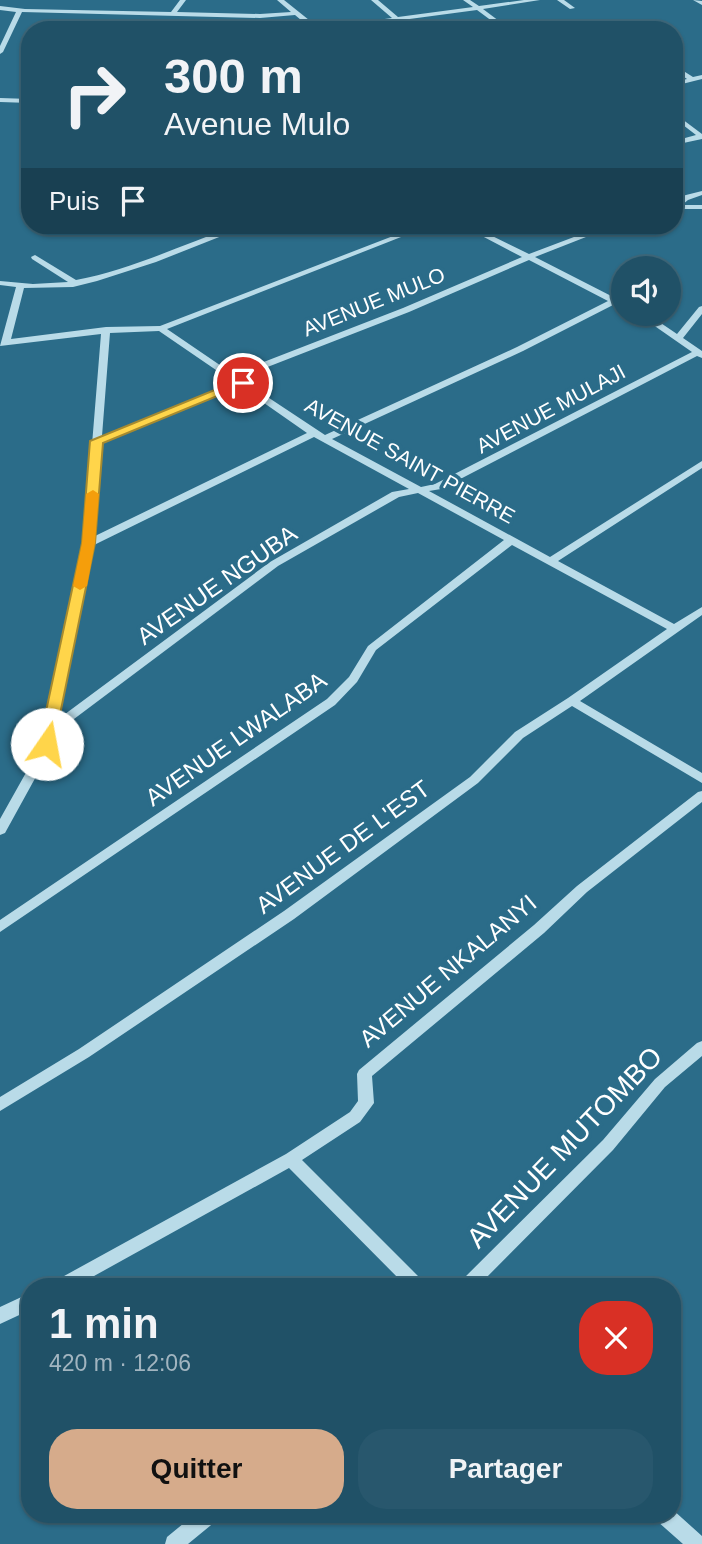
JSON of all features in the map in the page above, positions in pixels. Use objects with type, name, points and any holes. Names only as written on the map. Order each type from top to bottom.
[{"type":"street","points":[[0,52],[25,0]]},
{"type":"street","points":[[173,14],[183,0]]},
{"type":"street","points":[[280,0],[306,21]]},
{"type":"street","points":[[374,0],[396,20]]},
{"type":"street","points":[[466,0],[495,21]]},
{"type":"street","points":[[388,21],[537,0]]},
{"type":"street","points":[[560,0],[572,8]]},
{"type":"street","points":[[696,0],[702,3]]},
{"type":"street","points":[[0,8],[260,16],[296,13]]},
{"type":"street","points":[[683,73],[691,79]]},
{"type":"street","points":[[683,81],[702,77]]},
{"type":"street","points":[[0,100],[21,101]]},
{"type":"street","points":[[683,122],[701,136]]},
{"type":"street","points":[[683,141],[701,136]]},
{"type":"street","points":[[683,200],[702,193]]},
{"type":"street","points":[[683,207],[702,207]]},
{"type":"street","points":[[0,283],[20,288],[73,285],[119,273],[219,235]]},
{"type":"street","points":[[20,288],[3,343],[106,330],[161,328],[402,235]]},
{"type":"street","points":[[485,235],[611,299]]},
{"type":"street","points":[[528,257],[586,235]]},
{"type":"street","points":[[35,257],[72,281],[73,285]]},
{"type":"street","name":"AVENUE MULO","points":[[97,441],[528,257]]},
{"type":"street","points":[[325,439],[611,306]]},
{"type":"street","points":[[678,338],[702,309]]},
{"type":"street","points":[[660,326],[700,353]]},
{"type":"street","name":"AVENUE SAINT PIERRE","points":[[161,328],[314,433],[675,629]]},
{"type":"street","points":[[0,830],[43,753],[49,732],[89,543],[106,330]]},
{"type":"street","name":"AVENUE MULAJI","points":[[418,491],[438,487],[700,353]]},
{"type":"street","points":[[89,543],[314,433]]},
{"type":"street","points":[[551,561],[702,464]]},
{"type":"street","name":"AVENUE NGUBA","points":[[49,732],[274,564],[396,494],[418,491]]},
{"type":"street","name":"AVENUE LWALABA","points":[[0,927],[331,702],[353,679],[372,648],[511,540]]},
{"type":"street","name":"AVENUE DE L'EST","points":[[0,1105],[84,1054],[289,915],[474,780],[519,735],[702,610]]},
{"type":"street","points":[[572,701],[702,779]]},
{"type":"street","name":"AVENUE NKALANYI","points":[[75,1278],[291,1159],[360,1112],[367,1098],[364,1074],[539,929],[582,889],[702,795]]},
{"type":"street","name":"AVENUE MUTOMBO","points":[[475,1278],[608,1145],[660,1083],[702,1048]]},
{"type":"street","points":[[291,1159],[409,1278]]},
{"type":"street","points":[[0,1316],[21,1306]]},
{"type":"street","points":[[174,1544],[198,1523]]},
{"type":"street","points":[[674,1523],[697,1544]]},
{"type":"slow traffic","points":[[80,586],[89,543],[93,494]]},
{"type":"route","points":[[47,744],[89,543],[97,441],[243,383]]}]
